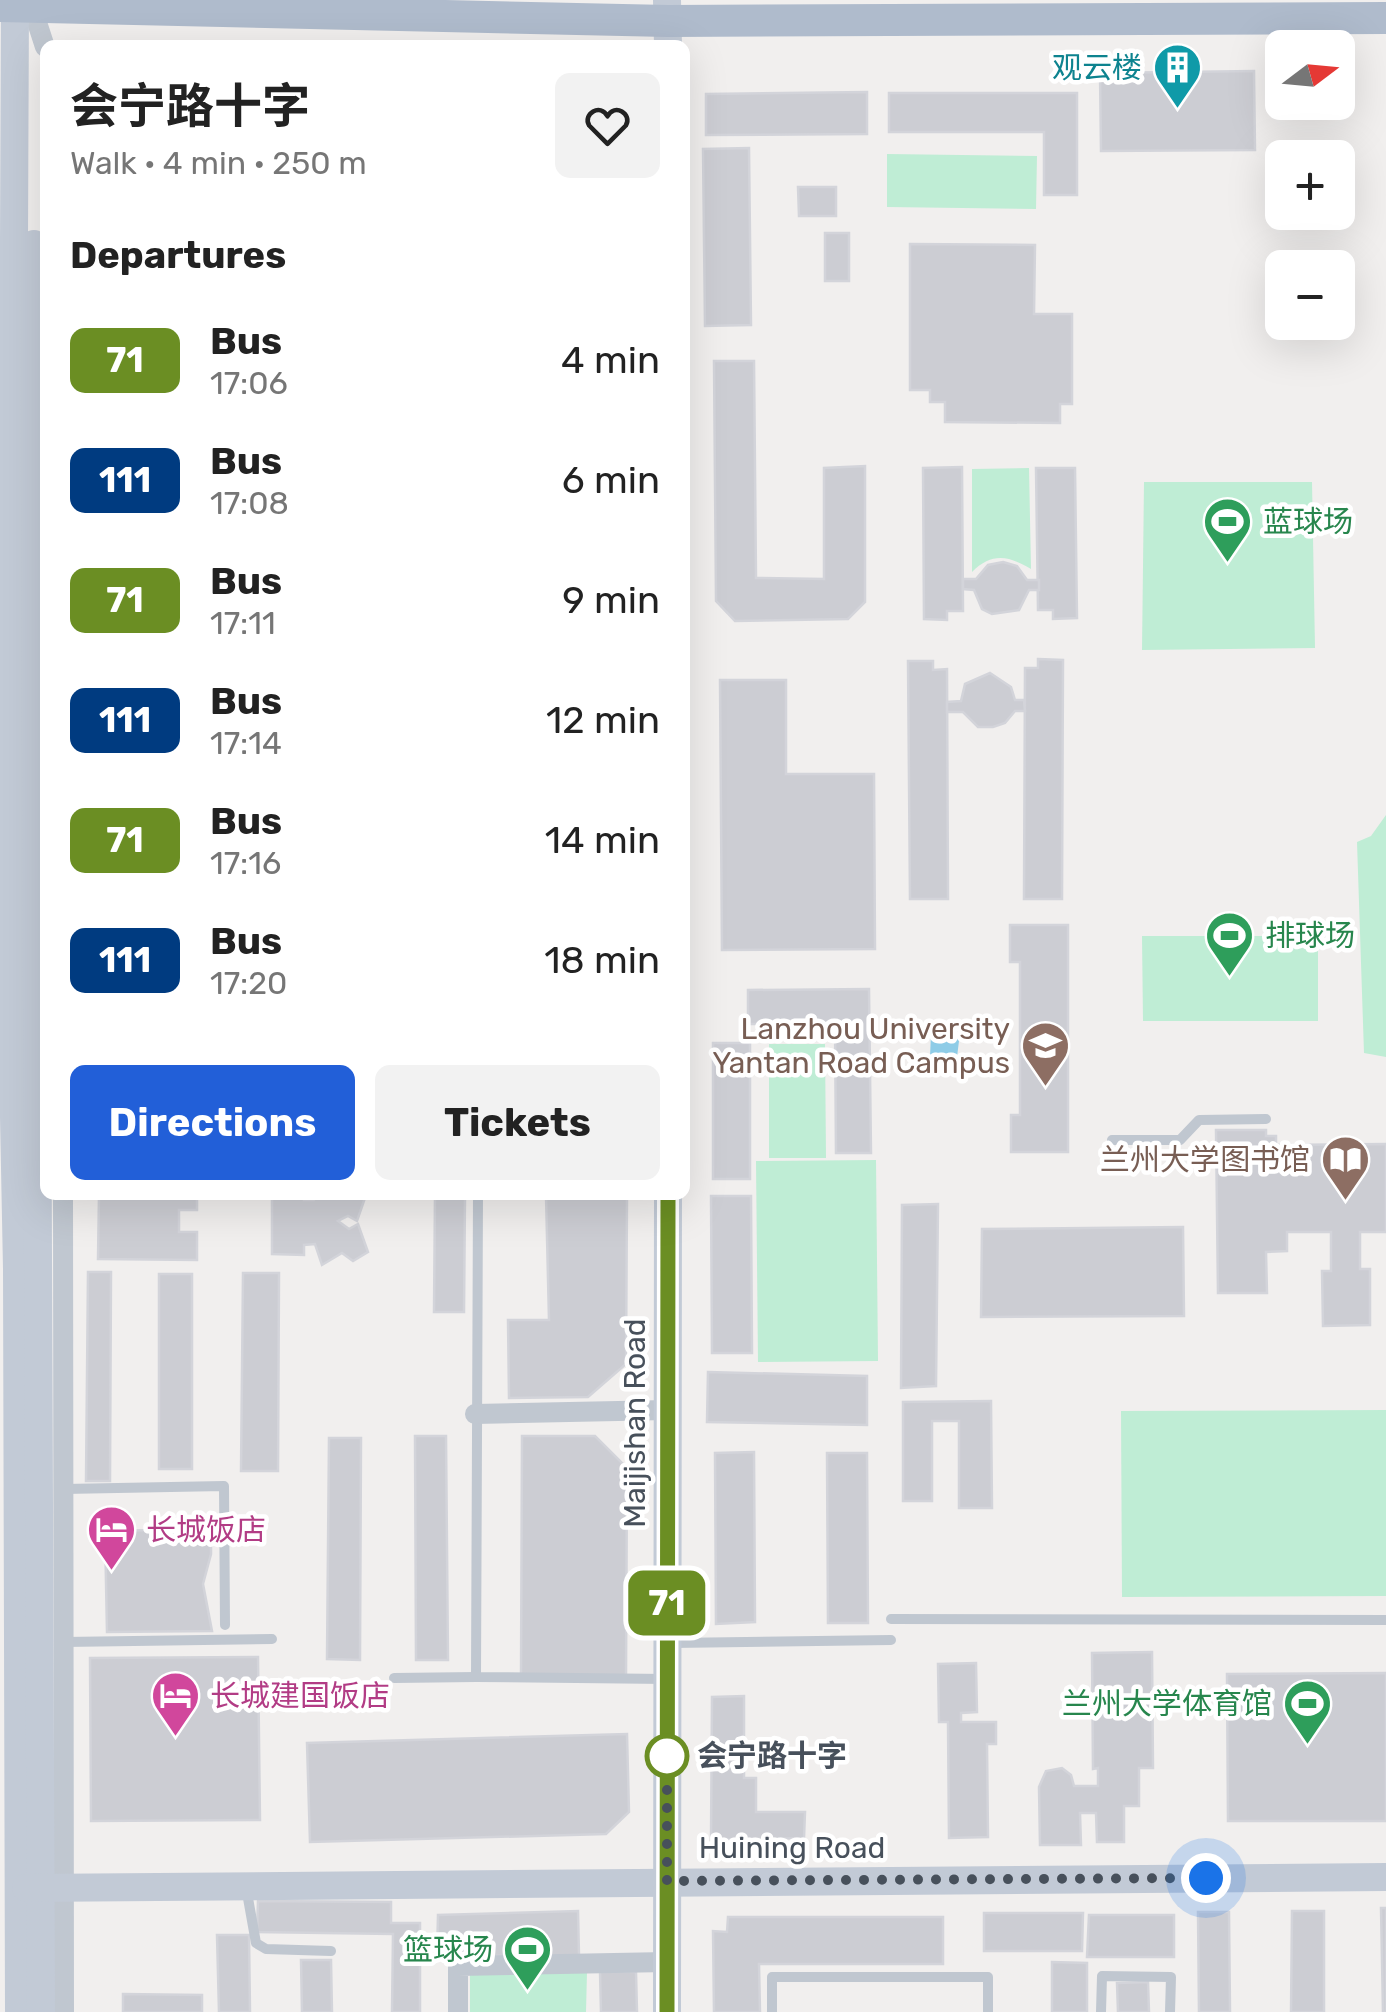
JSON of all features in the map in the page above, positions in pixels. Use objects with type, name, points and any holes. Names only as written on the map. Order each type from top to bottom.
[{"type":"main road","points":[[19,4],[668,22],[1334,9],[1386,18]]},
{"type":"main road","points":[[19,4],[6,622],[5,966],[8,1269],[31,1642]]},
{"type":"main road","points":[[19,4],[40,847]]},
{"type":"main road","points":[[41,2012],[32,1888],[31,1642],[42,1200]]},
{"type":"main road","name":"Maijishan Road","points":[[668,1200],[668,2012]]},
{"type":"main road","name":"Huining Road","points":[[32,1888],[1386,1877]]},
{"type":"main road","points":[[19,2012],[32,1888]]},
{"type":"street","points":[[19,4],[41,40]]},
{"type":"street","points":[[5,966],[40,967]]},
{"type":"street","points":[[63,1200],[64,1489],[31,1642],[32,1888],[64,2012]]},
{"type":"street","points":[[476,1414],[667,1410]]},
{"type":"street","points":[[458,2012],[458,1966],[667,1962]]},
{"type":"lane","points":[[1112,1140],[1180,1140],[1199,1120],[1266,1119]]},
{"type":"lane","points":[[476,1677],[478,1200]]},
{"type":"lane","points":[[64,1489],[224,1486],[225,1625]]},
{"type":"lane","points":[[891,1620],[1386,1620]]},
{"type":"lane","points":[[31,1642],[272,1638]]},
{"type":"lane","points":[[667,1643],[891,1640]]},
{"type":"lane","points":[[394,1678],[667,1679]]},
{"type":"lane","points":[[246,1886],[256,1944],[266,1949],[330,1952]]},
{"type":"lane","points":[[1101,2012],[1102,1976],[1170,1978],[1170,2012]]},
{"type":"lane","points":[[772,2012],[772,1977],[988,1977],[988,2012]]},
{"type":"green space","points":[[887,154],[1037,156],[1036,209],[887,207]]},
{"type":"green space","points":[[1029,468],[1031,569],[1001,558],[987,561],[972,572],[972,469]]},
{"type":"green space","name":"蓝球场","points":[[1144,482],[1312,482],[1315,648],[1142,650]]},
{"type":"green space","points":[[1386,815],[1386,1057],[1364,1053],[1357,842],[1371,836]]},
{"type":"green space","name":"排球场","points":[[1142,936],[1318,936],[1318,1021],[1143,1021]]},
{"type":"green space","points":[[769,1044],[825,1044],[826,1158],[769,1158]]},
{"type":"green space","points":[[876,1160],[878,1361],[758,1362],[756,1161]]},
{"type":"green space","points":[[1386,1410],[1386,1596],[1122,1597],[1121,1411]]},
{"type":"green space","name":"篮球场","points":[[470,1971],[587,1972],[586,2012],[470,2012]]},
{"type":"water","points":[[941,1026],[955,1030],[959,1041],[956,1065],[936,1068],[930,1057],[931,1034]]},
{"type":"building","name":"观云楼","points":[[1254,71],[1255,150],[1101,151],[1100,73]]},
{"type":"building","points":[[867,92],[867,134],[706,135],[706,94]]},
{"type":"building","points":[[889,93],[1077,93],[1077,195],[1044,195],[1044,132],[889,132]]},
{"type":"building","points":[[749,148],[751,325],[705,326],[703,149]]},
{"type":"building","points":[[798,187],[836,187],[836,216],[799,216]]},
{"type":"building","points":[[825,233],[849,233],[849,281],[825,281]]},
{"type":"building","points":[[910,244],[1035,245],[1034,314],[1072,314],[1072,404],[1060,404],[1060,423],[945,422],[945,402],[930,402],[930,390],[910,390]]},
{"type":"building","points":[[714,361],[754,361],[756,578],[824,579],[824,468],[865,466],[865,602],[848,619],[735,621],[716,601]]},
{"type":"building","points":[[962,467],[963,611],[947,611],[947,620],[924,619],[923,468]]},
{"type":"building","points":[[1036,468],[1075,468],[1077,618],[1053,619],[1053,610],[1038,610]]},
{"type":"building","points":[[1003,562],[1017,566],[1027,580],[1039,580],[1039,590],[1029,590],[1019,610],[992,614],[982,609],[974,590],[963,589],[963,579],[976,579],[988,565]]},
{"type":"building","points":[[1038,659],[1063,660],[1062,899],[1024,899],[1025,668],[1038,668]]},
{"type":"building","points":[[908,661],[933,661],[933,670],[947,669],[948,899],[910,899]]},
{"type":"building","points":[[990,673],[1011,687],[1015,700],[1024,700],[1025,711],[1015,711],[1005,723],[993,727],[978,727],[963,712],[947,712],[947,702],[961,701],[965,684]]},
{"type":"building","points":[[720,680],[786,680],[786,774],[874,774],[875,949],[722,950]]},
{"type":"building","points":[[1010,925],[1068,925],[1068,1152],[1011,1152],[1011,1115],[1020,1115],[1020,962],[1010,962]]},
{"type":"building","points":[[869,989],[871,1153],[836,1153],[835,1024],[748,1024],[748,990]]},
{"type":"building","points":[[713,1043],[750,1043],[750,1179],[713,1179]]},
{"type":"building","points":[[1216,1130],[1266,1130],[1266,1136],[1276,1136],[1276,1145],[1386,1144],[1386,1232],[1360,1232],[1360,1269],[1370,1269],[1370,1325],[1323,1326],[1322,1271],[1331,1271],[1331,1232],[1287,1232],[1287,1251],[1266,1252],[1267,1293],[1218,1293]]},
{"type":"building","points":[[711,1196],[751,1196],[752,1353],[712,1353]]},
{"type":"building","points":[[99,1200],[197,1200],[197,1210],[179,1210],[179,1232],[197,1232],[197,1260],[98,1259]]},
{"type":"building","points":[[272,1200],[364,1200],[357,1221],[348,1216],[338,1221],[349,1229],[358,1224],[368,1252],[353,1261],[342,1253],[322,1265],[315,1244],[304,1245],[304,1255],[272,1254]]},
{"type":"building","points":[[435,1200],[465,1200],[464,1312],[434,1312]]},
{"type":"building","points":[[546,1200],[627,1200],[626,1364],[588,1397],[509,1398],[508,1320],[549,1320]]},
{"type":"building","points":[[938,1204],[936,1386],[901,1388],[902,1205]]},
{"type":"building","points":[[1183,1227],[1184,1316],[981,1317],[982,1229]]},
{"type":"building","points":[[88,1272],[111,1272],[110,1481],[86,1481]]},
{"type":"building","points":[[243,1273],[279,1273],[278,1471],[241,1471]]},
{"type":"building","points":[[159,1274],[192,1274],[192,1469],[159,1469]]},
{"type":"building","points":[[708,1372],[867,1376],[867,1425],[707,1422]]},
{"type":"building","points":[[991,1401],[992,1508],[959,1508],[959,1421],[932,1421],[932,1501],[903,1501],[903,1402]]},
{"type":"building","points":[[415,1436],[446,1436],[448,1660],[416,1660]]},
{"type":"building","points":[[522,1436],[595,1436],[627,1468],[626,1677],[521,1676]]},
{"type":"building","points":[[329,1438],[361,1438],[360,1660],[327,1659]]},
{"type":"building","points":[[754,1452],[755,1622],[716,1624],[715,1453]]},
{"type":"building","points":[[827,1453],[867,1453],[868,1623],[828,1623]]},
{"type":"building","points":[[211,1529],[211,1554],[203,1584],[212,1631],[107,1632],[105,1531]]},
{"type":"building","points":[[1152,1652],[1153,1768],[1139,1768],[1139,1806],[1124,1806],[1124,1842],[1097,1842],[1096,1813],[1080,1813],[1081,1845],[1040,1845],[1039,1787],[1046,1771],[1062,1768],[1071,1775],[1074,1786],[1098,1786],[1098,1768],[1093,1769],[1092,1653]]},
{"type":"building","name":"长城建国饭店","points":[[258,1657],[260,1820],[91,1821],[90,1658]]},
{"type":"building","points":[[976,1663],[977,1712],[961,1713],[961,1722],[996,1722],[996,1744],[987,1744],[988,1837],[949,1838],[948,1722],[939,1722],[938,1664]]},
{"type":"building","name":"兰州大学体育馆","points":[[1386,1673],[1386,1821],[1228,1821],[1227,1674]]},
{"type":"building","points":[[744,1696],[744,1778],[756,1778],[756,1812],[805,1812],[804,1838],[711,1840],[712,1697]]},
{"type":"building","points":[[627,1734],[629,1812],[606,1834],[310,1842],[307,1743]]},
{"type":"building","points":[[258,1901],[391,1902],[391,1923],[420,1923],[420,2012],[392,2012],[393,1934],[257,1932]]},
{"type":"building","points":[[1381,1908],[1386,1908],[1386,2012],[1383,2012]]},
{"type":"building","points":[[578,1911],[579,1956],[437,1956],[438,1915]]},
{"type":"building","points":[[1292,1911],[1324,1911],[1324,2012],[1291,2012]]},
{"type":"building","points":[[1198,1912],[1229,1912],[1230,2012],[1199,2012]]},
{"type":"building","points":[[984,1913],[1083,1913],[1082,1951],[984,1951]]},
{"type":"building","points":[[1089,1915],[1174,1915],[1174,1957],[1087,1957]]},
{"type":"building","points":[[728,1917],[943,1917],[943,1964],[759,1964],[760,2012],[714,2012],[713,1931],[727,1932]]},
{"type":"building","points":[[217,1935],[249,1935],[250,2012],[219,2012]]},
{"type":"building","points":[[301,1960],[331,1960],[332,2012],[302,2012]]},
{"type":"building","points":[[1052,1962],[1087,1963],[1087,2012],[1052,2012]]},
{"type":"building","points":[[600,1971],[636,1972],[637,2012],[601,2012]]},
{"type":"building","points":[[1148,1982],[1149,2012],[1118,2012],[1117,1983]]},
{"type":"building","points":[[123,1994],[202,1995],[202,2012],[123,2012]]},
{"type":"bus line","name":"71","points":[[667,2012],[668,1200]]},
{"type":"place","name":"观云楼","points":[[1177,110]]},
{"type":"place","name":"蓝球场","points":[[1228,564]]},
{"type":"place","name":"排球场","points":[[1230,978]]},
{"type":"place","name":"Lanzhou University Yantan Road Campus","points":[[1045,1088]]},
{"type":"place","name":"兰州大学图书馆","points":[[1345,1202]]},
{"type":"place","name":"长城饭店","points":[[111,1572]]},
{"type":"place","name":"长城建国饭店","points":[[175,1738]]},
{"type":"place","name":"兰州大学体育馆","points":[[1307,1746]]},
{"type":"place","name":"会宁路十字","points":[[667,1756]]},
{"type":"place","name":"篮球场","points":[[528,1992]]},
{"type":"route","points":[[667,1756],[667,1746],[667,1881],[1206,1878]]}]
